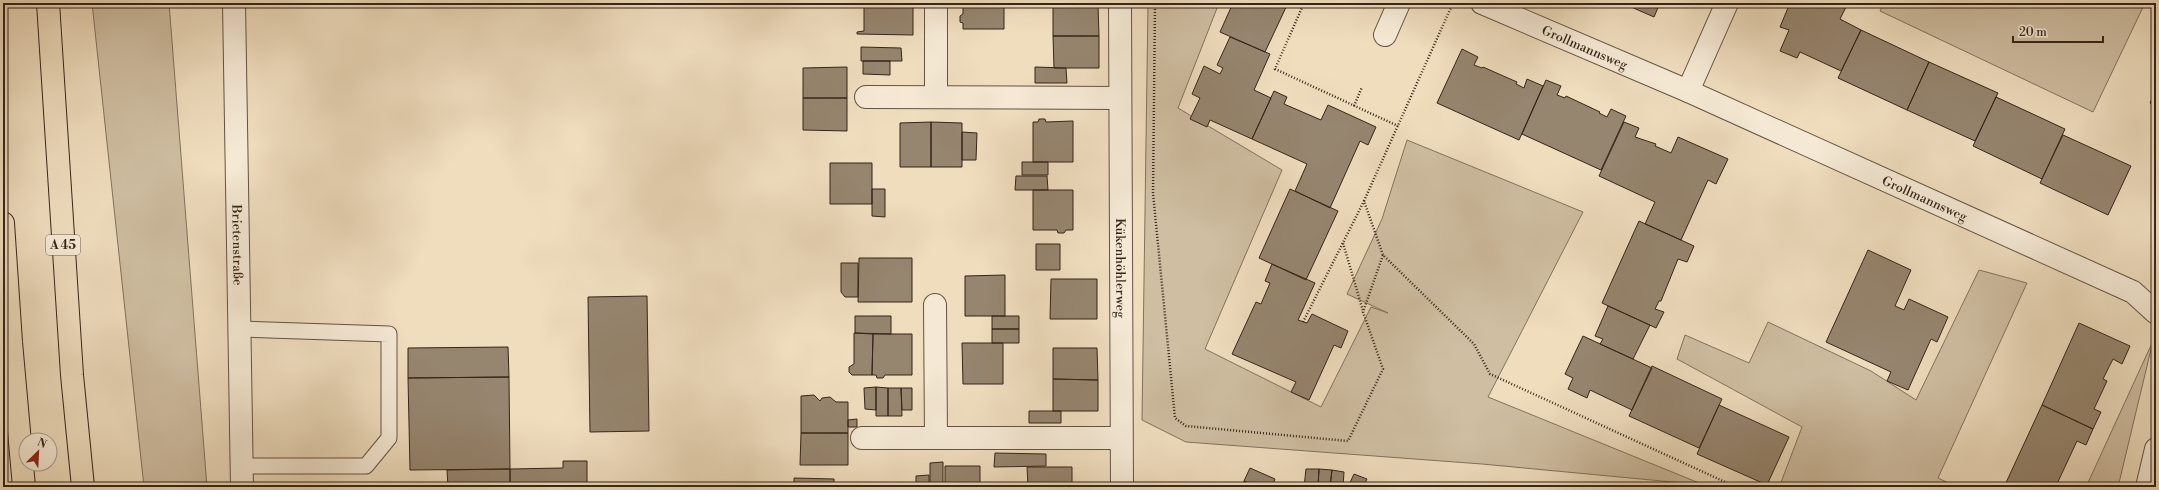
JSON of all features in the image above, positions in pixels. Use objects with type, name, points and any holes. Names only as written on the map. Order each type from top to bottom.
[{"type":"highway","name":"A 45","points":[[48,3],[72,375],[82,487]]},
{"type":"highway","points":[[3,223],[11,342],[24,487]]},
{"type":"street","name":"Brietenstraße","points":[[234,3],[238,329],[242,487]]},
{"type":"street","points":[[936,3],[936,97]]},
{"type":"street","name":"Kükenhöhlerweg","points":[[1120,3],[1122,487]]},
{"type":"street","points":[[1385,35],[1399,3]]},
{"type":"street","name":"Grollmannsweg","points":[[1482,3],[1688,91],[2133,292],[2156,313]]},
{"type":"street","points":[[1688,91],[1727,3]]},
{"type":"street","points":[[866,97],[1120,98]]},
{"type":"street","points":[[936,305],[936,438]]},
{"type":"street","points":[[862,438],[1121,438]]},
{"type":"street","points":[[2147,487],[2156,449]]},
{"type":"lane","points":[[238,329],[389,334],[389,438],[366,466],[241,466]]},
{"type":"path","points":[[1155,3],[1154,193],[1175,418],[1186,426],[1348,441],[1383,369],[1363,312],[1343,243]]},
{"type":"path","points":[[1304,3],[1275,69],[1398,126]]},
{"type":"path","points":[[1303,322],[1364,201],[1453,3]]},
{"type":"path","points":[[1354,106],[1362,87]]},
{"type":"path","points":[[1364,201],[1383,254],[1474,344],[1490,374],[1736,487]]},
{"type":"path","points":[[1363,312],[1383,254]]},
{"type":"shaded area","points":[[92,3],[169,3],[207,487],[144,487]]},
{"type":"shaded area","points":[[1148,3],[1219,3],[1178,108],[1282,170],[1205,349],[1321,407],[1371,307],[1388,313],[1347,294],[1382,219],[1407,140],[1583,212],[1488,397],[1704,485],[1482,464],[1186,442],[1142,420]]},
{"type":"shaded area","points":[[1884,3],[2145,3],[2093,112],[1880,11]]},
{"type":"shaded area","points":[[1979,270],[2027,283],[1938,478],[1957,487],[1784,487],[1780,485],[1802,427],[1677,359],[1685,335],[1749,363],[1768,322],[1871,371],[1916,400]]},
{"type":"shaded area","points":[[2153,341],[2118,487],[2086,487]]},
{"type":"building","points":[[864,3],[913,3],[913,35],[857,34],[857,32],[864,31]]},
{"type":"building","points":[[963,3],[1004,3],[1004,29],[963,29],[963,23],[960,22],[960,16],[963,14]]},
{"type":"building","points":[[1040,3],[1076,4],[1040,4]]},
{"type":"building","points":[[1233,3],[1288,3],[1265,52],[1220,32]]},
{"type":"building","points":[[1622,3],[1660,3],[1654,17]]},
{"type":"building","points":[[1790,3],[1848,3],[1840,19],[1861,30],[1841,71],[1800,52],[1797,58],[1780,51],[1789,30],[1780,27]]},
{"type":"building","points":[[1053,4],[1098,4],[1099,36],[1053,36]]},
{"type":"building","points":[[1861,30],[1929,62],[1907,110],[1838,78]]},
{"type":"building","points":[[1053,36],[1099,36],[1099,68],[1054,68]]},
{"type":"building","points":[[1230,37],[1270,54],[1254,90],[1271,98],[1252,139],[1210,120],[1207,127],[1190,119],[1200,98],[1192,94],[1204,66],[1220,74],[1223,68],[1217,65]]},
{"type":"building","points":[[861,47],[901,48],[902,61],[861,61]]},
{"type":"building","points":[[1462,49],[1478,57],[1474,65],[1483,67],[1517,82],[1516,84],[1524,88],[1527,79],[1543,86],[1519,140],[1437,103]]},
{"type":"building","points":[[863,61],[890,61],[890,75],[863,74]]},
{"type":"building","points":[[1929,62],[1998,93],[1975,141],[1907,110]]},
{"type":"building","points":[[847,67],[847,98],[803,98],[803,68]]},
{"type":"building","points":[[1035,67],[1066,68],[1067,83],[1035,83]]},
{"type":"building","points":[[1546,80],[1561,86],[1557,95],[1565,98],[1566,96],[1600,112],[1599,113],[1607,117],[1611,109],[1626,116],[1601,170],[1522,134]]},
{"type":"building","points":[[2156,90],[2156,106],[2150,103]]},
{"type":"building","points":[[1274,91],[1287,97],[1284,104],[1321,120],[1328,105],[1376,127],[1368,145],[1360,141],[1330,208],[1295,191],[1307,164],[1252,139]]},
{"type":"building","points":[[1996,97],[2065,129],[2042,179],[1973,146]]},
{"type":"building","points":[[803,98],[847,98],[847,131],[803,130]]},
{"type":"building","points":[[1039,119],[1045,119],[1046,122],[1073,121],[1073,162],[1033,162],[1033,122],[1038,122]]},
{"type":"building","points":[[931,122],[962,123],[962,167],[931,167]]},
{"type":"building","points":[[931,122],[931,167],[900,167],[900,123]]},
{"type":"building","points":[[1624,122],[1639,128],[1635,137],[1656,144],[1655,146],[1671,153],[1678,137],[1728,159],[1716,184],[1708,180],[1681,240],[1645,224],[1655,202],[1599,176]]},
{"type":"building","points":[[962,132],[977,133],[976,160],[962,160]]},
{"type":"building","points":[[2063,135],[2131,166],[2108,215],[2040,183]]},
{"type":"building","points":[[1022,162],[1048,162],[1048,175],[1022,175]]},
{"type":"building","points":[[830,163],[872,163],[872,204],[830,204]]},
{"type":"building","points":[[1016,176],[1047,176],[1048,190],[1015,190]]},
{"type":"building","points":[[872,189],[885,189],[885,217],[872,216]]},
{"type":"building","points":[[1290,189],[1338,211],[1306,280],[1259,258]]},
{"type":"building","points":[[1033,190],[1073,190],[1073,230],[1066,230],[1064,233],[1058,233],[1057,230],[1033,230]]},
{"type":"building","points":[[1639,221],[1694,246],[1687,262],[1678,259],[1661,301],[1659,301],[1655,309],[1664,312],[1656,328],[1602,303]]},
{"type":"building","points":[[1036,244],[1060,244],[1060,270],[1036,270]]},
{"type":"building","points":[[1868,250],[1911,270],[1895,306],[1904,310],[1909,299],[1948,317],[1937,342],[1931,339],[1908,390],[1887,381],[1891,372],[1826,342]]},
{"type":"building","points":[[859,258],[912,258],[912,302],[858,302]]},
{"type":"building","points":[[841,263],[858,263],[858,297],[845,297],[841,292]]},
{"type":"building","points":[[1272,264],[1315,283],[1298,320],[1307,323],[1312,314],[1348,331],[1341,348],[1334,345],[1309,400],[1291,392],[1296,382],[1232,354],[1256,302],[1261,304],[1270,283],[1265,281]]},
{"type":"building","points":[[1005,275],[1005,316],[965,316],[965,276]]},
{"type":"building","points":[[1051,279],[1097,279],[1097,319],[1050,319]]},
{"type":"building","points":[[647,296],[649,431],[590,432],[588,297]]},
{"type":"building","points":[[1608,306],[1650,325],[1633,359],[1600,344],[1603,339],[1595,336]]},
{"type":"building","points":[[855,316],[891,316],[891,334],[855,333]]},
{"type":"building","points":[[992,316],[1019,316],[1019,329],[992,329]]},
{"type":"building","points":[[2079,323],[2130,346],[2122,364],[2113,359],[2103,379],[2107,381],[2094,409],[2101,412],[2093,429],[2042,405]]},
{"type":"building","points":[[992,329],[1019,329],[1019,343],[992,343]]},
{"type":"building","points":[[854,333],[873,334],[872,375],[852,375],[849,372],[849,367],[854,364]]},
{"type":"building","points":[[873,334],[912,334],[912,375],[885,375],[883,378],[877,378],[876,375],[872,375]]},
{"type":"building","points":[[1583,336],[1652,368],[1632,410],[1590,390],[1587,398],[1568,389],[1573,378],[1565,374]]},
{"type":"building","points":[[962,343],[1003,343],[1003,384],[963,384]]},
{"type":"building","points":[[508,347],[509,377],[408,378],[408,348]]},
{"type":"building","points":[[1053,348],[1097,348],[1098,380],[1053,379]]},
{"type":"building","points":[[1652,366],[1722,399],[1699,448],[1629,416]]},
{"type":"building","points":[[509,377],[510,469],[410,470],[408,378]]},
{"type":"building","points":[[1053,379],[1098,380],[1098,411],[1053,411]]},
{"type":"building","points":[[876,387],[888,388],[888,416],[876,416]]},
{"type":"building","points":[[876,387],[876,410],[865,409],[864,388]]},
{"type":"building","points":[[888,388],[901,388],[902,416],[888,416]]},
{"type":"building","points":[[901,388],[912,388],[912,410],[902,410]]},
{"type":"building","points":[[814,395],[820,401],[822,398],[830,397],[836,402],[848,402],[848,433],[801,433],[801,396]]},
{"type":"building","points":[[1719,405],[1789,437],[1767,485],[1697,454]]},
{"type":"building","points":[[2042,405],[2093,429],[2086,445],[2077,441],[2056,486],[2059,487],[2004,487]]},
{"type":"building","points":[[1029,411],[1061,411],[1061,423],[1029,423]]},
{"type":"building","points":[[857,419],[857,427],[848,427],[848,420]]},
{"type":"building","points":[[801,433],[848,433],[848,465],[800,465]]},
{"type":"building","points":[[995,453],[1046,454],[1046,466],[994,467]]},
{"type":"building","points":[[563,461],[587,461],[587,487],[510,487],[510,469],[563,468]]},
{"type":"building","points":[[943,462],[943,487],[930,487],[930,463]]},
{"type":"building","points":[[945,466],[980,466],[980,487],[945,487]]},
{"type":"building","points":[[1027,467],[1072,467],[1072,487],[1028,487]]},
{"type":"building","points":[[1250,468],[1275,479],[1272,487],[1257,487],[1244,481]]},
{"type":"building","points":[[510,469],[510,487],[448,487],[447,470]]},
{"type":"building","points":[[1306,469],[1319,469],[1318,487],[1304,487]]},
{"type":"building","points":[[1319,469],[1332,470],[1330,487],[1318,487]]},
{"type":"building","points":[[1332,470],[1344,472],[1343,487],[1330,487]]},
{"type":"building","points":[[1354,474],[1367,479],[1363,487],[1348,487]]},
{"type":"building","points":[[929,475],[929,487],[916,487],[916,476]]},
{"type":"building","points":[[794,478],[834,479],[834,487],[794,487]]},
{"type":"building","points":[[1244,481],[1257,487],[1242,487]]}]
